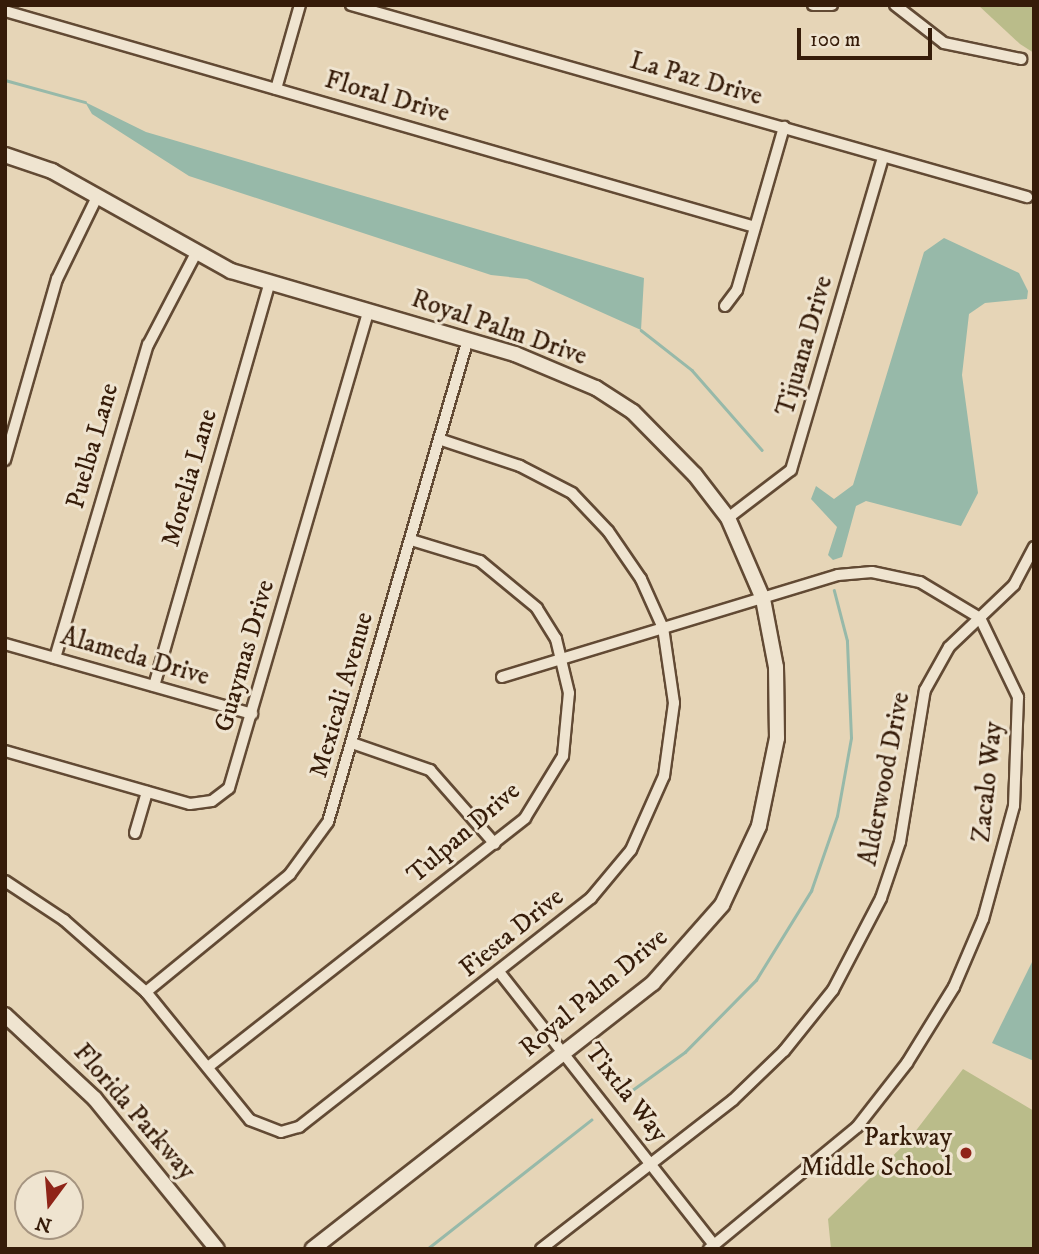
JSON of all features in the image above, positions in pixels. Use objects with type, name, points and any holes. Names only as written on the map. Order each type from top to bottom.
[{"type":"street","points":[[276,89],[300,5]]},
{"type":"street","name":"La Paz Drive","points":[[351,5],[1027,197]]},
{"type":"street","points":[[813,5],[832,5]]},
{"type":"street","points":[[895,5],[944,43],[1021,59]]},
{"type":"street","name":"Floral Drive","points":[[5,11],[755,227]]},
{"type":"street","points":[[725,306],[737,290],[784,127]]},
{"type":"street","name":"Royal Palm Drive","points":[[5,155],[52,171],[195,255],[270,282],[547,364],[633,412],[668,443],[727,518],[763,599],[776,667],[778,737],[760,826],[740,872],[676,961],[313,1249]]},
{"type":"street","name":"Tijuana Drive","points":[[727,518],[791,470],[883,157]]},
{"type":"street","points":[[5,460],[57,279],[96,199]]},
{"type":"street","name":"Puelba Lane","points":[[55,658],[148,345],[195,255]]},
{"type":"street","name":"Morelia Lane","points":[[154,686],[270,282]]},
{"type":"street","name":"Guaymas Drive","points":[[5,751],[190,804],[212,801],[229,788],[369,310]]},
{"type":"street","name":"Mexicali Avenue","points":[[146,992],[312,850],[328,822],[468,339]]},
{"type":"street","name":"Fiesta Drive","points":[[5,881],[64,920],[146,992],[250,1120],[265,1129],[290,1131],[500,972],[602,887],[651,811],[664,776],[674,703],[663,628],[622,550],[572,493],[520,466],[439,439]]},
{"type":"street","name":"Tulpan Drive","points":[[208,1067],[495,844],[539,800],[562,756],[569,693],[562,657],[537,608],[503,576],[480,561],[411,540]]},
{"type":"street","name":"Alderwood Drive","points":[[541,1249],[761,1074],[833,990],[864,934],[896,854],[925,690],[949,647],[1014,585],[1034,547]]},
{"type":"street","points":[[502,677],[838,575],[887,573],[935,588],[980,618]]},
{"type":"street","name":"Zacalo Way","points":[[711,1247],[857,1126],[947,998],[983,919],[1014,806],[1021,737],[1018,697],[980,618]]},
{"type":"street","name":"Alameda Drive","points":[[5,644],[252,714]]},
{"type":"street","points":[[352,743],[430,770],[495,844]]},
{"type":"street","points":[[135,833],[147,792]]},
{"type":"street","name":"Tixtla Way","points":[[500,972],[652,1162],[711,1247]]},
{"type":"street","name":"Florida Parkway","points":[[5,1015],[95,1099],[217,1249]]},
{"type":"green space","points":[[978,5],[1034,5],[1034,53],[1020,44]]},
{"type":"green space","name":"Parkway Middle School","points":[[963,1069],[1034,1111],[1034,1249],[831,1249],[828,1219],[908,1141]]},
{"type":"shaded area","points":[[85,102],[146,132],[644,278],[641,330],[527,279],[491,275],[189,176],[92,114]]},
{"type":"shaded area","points":[[944,238],[1019,273],[1028,291],[1027,299],[985,303],[969,314],[962,375],[978,493],[961,526],[866,501],[856,506],[842,557],[833,560],[828,555],[837,527],[811,499],[816,486],[834,499],[853,485],[924,252]]},
{"type":"shaded area","points":[[1034,958],[1034,1061],[992,1043]]},
{"type":"waterway","points":[[5,80],[85,102]]},
{"type":"waterway","points":[[641,330],[692,370],[762,450]]},
{"type":"waterway","points":[[624,1096],[685,1052],[756,980],[811,891],[837,816],[851,738],[847,641],[834,591]]},
{"type":"waterway","points":[[427,1249],[591,1120]]},
{"type":"place","name":"Parkway Middle School","points":[[966,1153]]}]
